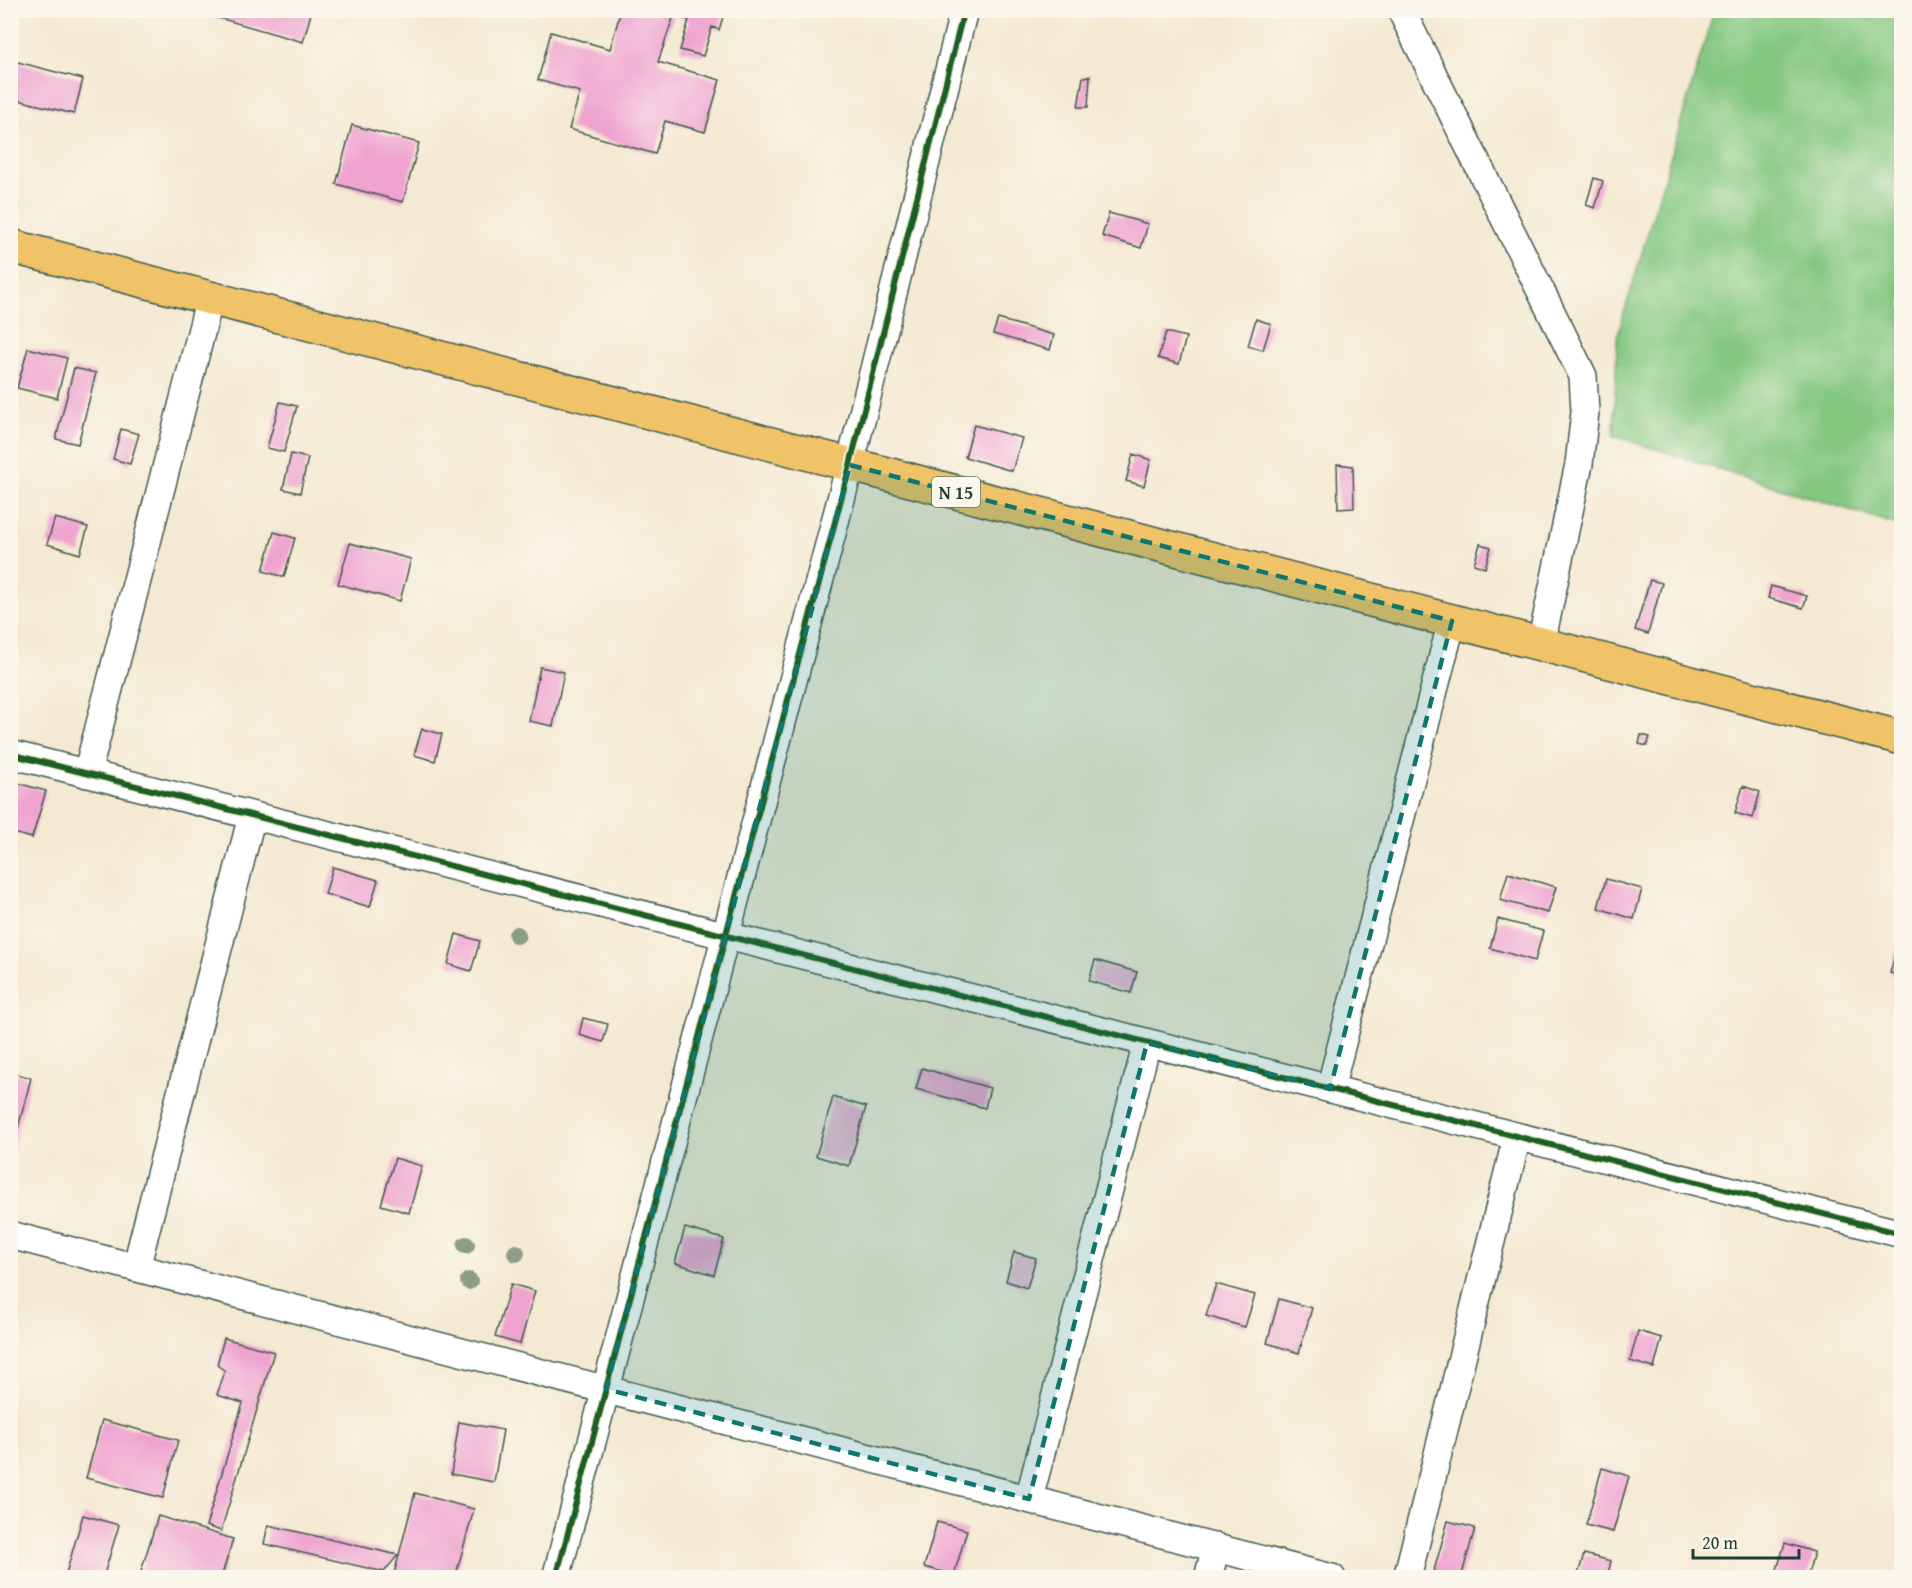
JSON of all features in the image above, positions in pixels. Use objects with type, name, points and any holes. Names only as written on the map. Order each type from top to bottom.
[{"type":"main road","name":"N 15","points":[[10,246],[1902,738]]},
{"type":"street","points":[[556,1578],[850,465],[964,10]]},
{"type":"street","points":[[1401,10],[1583,376],[1586,412],[1579,464],[1540,644]]},
{"type":"street","points":[[87,774],[210,298]]},
{"type":"street","points":[[1330,1089],[1452,621]]},
{"type":"street","points":[[10,754],[1902,1234]]},
{"type":"street","points":[[136,1268],[252,816]]},
{"type":"street","points":[[1029,1499],[1147,1043]]},
{"type":"street","points":[[1407,1578],[1517,1137]]},
{"type":"street","points":[[10,1235],[1332,1578]]},
{"type":"street","points":[[1208,1578],[1216,1547]]},
{"type":"highlighted area","points":[[850,465],[1452,621],[1330,1089],[1147,1043],[1029,1499],[606,1389]]},
{"type":"green space","points":[[1714,11],[1901,11],[1901,526],[1614,436],[1617,337]]},
{"type":"building","points":[[191,10],[312,10],[303,42]]},
{"type":"building","points":[[621,10],[661,10],[674,15],[658,62],[720,80],[705,132],[665,121],[655,154],[569,129],[580,92],[538,80],[551,32],[610,49]]},
{"type":"building","points":[[675,10],[725,10],[719,30],[712,27],[703,56],[680,50],[689,20],[674,15]]},
{"type":"building","points":[[10,60],[83,79],[74,114],[10,98]]},
{"type":"building","points":[[1090,76],[1088,107],[1078,107],[1083,77]]},
{"type":"building","points":[[352,125],[419,143],[403,202],[336,184]]},
{"type":"building","points":[[1594,178],[1603,181],[1595,208],[1586,205]]},
{"type":"building","points":[[1109,213],[1148,224],[1141,248],[1102,236]]},
{"type":"building","points":[[998,319],[1054,335],[1050,350],[993,334]]},
{"type":"building","points":[[1256,319],[1271,324],[1263,350],[1248,346]]},
{"type":"building","points":[[1166,332],[1186,337],[1179,364],[1158,358]]},
{"type":"building","points":[[28,348],[67,358],[57,398],[17,388]]},
{"type":"building","points":[[74,368],[96,373],[78,444],[56,439]]},
{"type":"building","points":[[280,402],[297,406],[284,452],[267,448]]},
{"type":"building","points":[[974,425],[1022,438],[1012,471],[965,457]]},
{"type":"building","points":[[121,429],[139,434],[130,464],[113,459]]},
{"type":"building","points":[[291,454],[308,458],[300,493],[283,489]]},
{"type":"building","points":[[1133,454],[1151,460],[1144,486],[1126,481]]},
{"type":"building","points":[[1337,464],[1353,466],[1354,508],[1338,509]]},
{"type":"building","points":[[55,518],[88,527],[80,554],[47,544]]},
{"type":"building","points":[[274,532],[295,538],[284,577],[263,571]]},
{"type":"building","points":[[350,543],[411,559],[400,601],[338,584]]},
{"type":"building","points":[[1480,544],[1491,547],[1485,568],[1474,564]]},
{"type":"building","points":[[1650,580],[1662,583],[1648,634],[1635,630]]},
{"type":"building","points":[[1771,586],[1807,596],[1803,608],[1768,598]]},
{"type":"building","points":[[540,667],[564,672],[553,726],[529,721]]},
{"type":"building","points":[[422,729],[442,734],[435,761],[414,755]]},
{"type":"building","points":[[1641,735],[1650,737],[1647,746],[1639,744]]},
{"type":"building","points":[[10,781],[46,791],[32,838],[10,832]]},
{"type":"building","points":[[1743,786],[1760,792],[1753,818],[1735,813]]},
{"type":"building","points":[[333,867],[378,880],[370,907],[325,894]]},
{"type":"building","points":[[1508,873],[1556,887],[1548,913],[1500,900]]},
{"type":"building","points":[[1606,879],[1642,889],[1634,919],[1598,908]]},
{"type":"building","points":[[1498,919],[1543,931],[1535,961],[1490,948]]},
{"type":"building","points":[[456,934],[480,941],[471,971],[448,964]]},
{"type":"building","points":[[1902,934],[1902,976],[1890,973]]},
{"type":"building","points":[[1095,960],[1137,972],[1131,993],[1089,981]]},
{"type":"building","points":[[583,1018],[608,1024],[603,1042],[579,1035]]},
{"type":"building","points":[[922,1068],[990,1088],[985,1108],[916,1089]]},
{"type":"building","points":[[10,1072],[31,1078],[11,1155],[10,1154]]},
{"type":"building","points":[[833,1097],[866,1107],[849,1166],[816,1156]]},
{"type":"building","points":[[395,1158],[422,1166],[409,1213],[381,1205]]},
{"type":"building","points":[[685,1228],[724,1239],[714,1275],[675,1263]]},
{"type":"building","points":[[1014,1252],[1036,1258],[1027,1288],[1006,1281]]},
{"type":"building","points":[[511,1284],[535,1291],[520,1344],[495,1337]]},
{"type":"building","points":[[1216,1284],[1255,1295],[1245,1327],[1206,1316]]},
{"type":"building","points":[[1279,1299],[1312,1308],[1299,1353],[1267,1343]]},
{"type":"building","points":[[1638,1331],[1662,1338],[1654,1368],[1630,1361]]},
{"type":"building","points":[[224,1338],[274,1352],[221,1531],[206,1526],[243,1403],[217,1395],[225,1371],[217,1365]]},
{"type":"building","points":[[102,1420],[178,1440],[163,1498],[86,1478]]},
{"type":"building","points":[[459,1422],[503,1430],[494,1482],[451,1474]]},
{"type":"building","points":[[1602,1468],[1629,1476],[1613,1532],[1586,1525]]},
{"type":"building","points":[[415,1493],[474,1509],[455,1578],[393,1578]]},
{"type":"building","points":[[83,1515],[119,1525],[103,1578],[65,1577]]},
{"type":"building","points":[[158,1516],[233,1539],[221,1578],[139,1578]]},
{"type":"building","points":[[1448,1521],[1475,1528],[1461,1578],[1445,1578],[1433,1574]]},
{"type":"building","points":[[937,1522],[967,1530],[954,1575],[924,1567]]},
{"type":"building","points":[[268,1525],[398,1555],[384,1572],[264,1544]]},
{"type":"building","points":[[1785,1543],[1814,1552],[1807,1578],[1775,1576]]},
{"type":"building","points":[[1584,1554],[1611,1561],[1607,1578],[1577,1578]]},
{"type":"cycle path","points":[[556,1578],[850,465],[964,10]]},
{"type":"cycle path","points":[[10,754],[1902,1234]]}]
